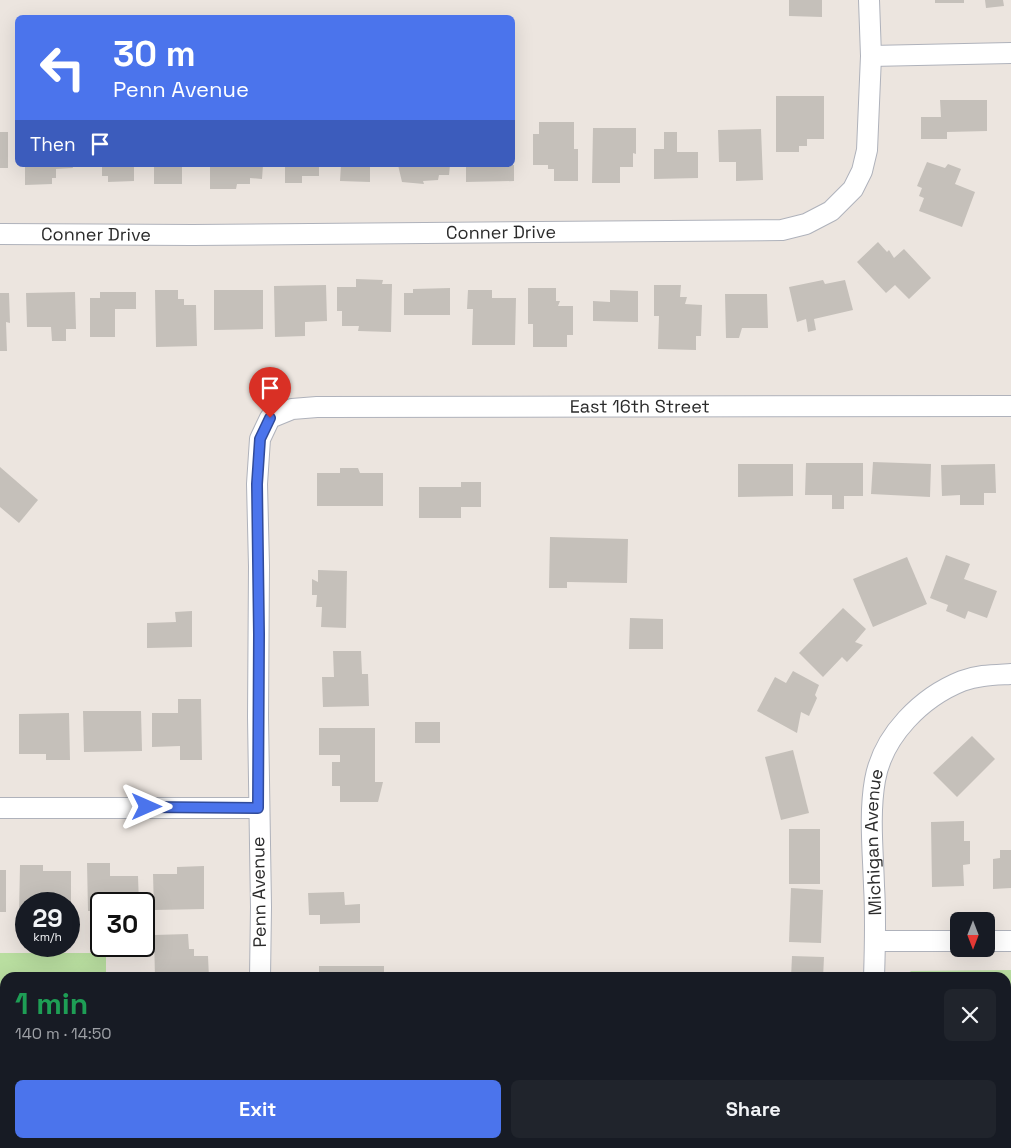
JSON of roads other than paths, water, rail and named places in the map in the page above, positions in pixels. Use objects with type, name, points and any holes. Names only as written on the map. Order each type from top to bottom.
[{"type":"street","name":"Conner Drive","points":[[0,234],[203,235],[782,230],[806,224],[831,211],[853,189],[862,172],[868,150],[871,56],[869,0]]},
{"type":"street","points":[[871,56],[1011,53]]},
{"type":"street","name":"East 16th Street","points":[[270,418],[292,409],[317,407],[1011,406]]},
{"type":"street","name":"Penn Avenue","points":[[260,972],[257,484],[260,439],[270,418]]},
{"type":"street","name":"Michigan Avenue","points":[[874,972],[876,941],[872,837],[875,778],[883,756],[895,734],[909,716],[946,689],[964,681],[984,676],[1011,674]]},
{"type":"street","points":[[0,808],[258,808]]},
{"type":"street","points":[[876,941],[950,941]]},
{"type":"street","points":[[995,941],[1011,941]]}]
